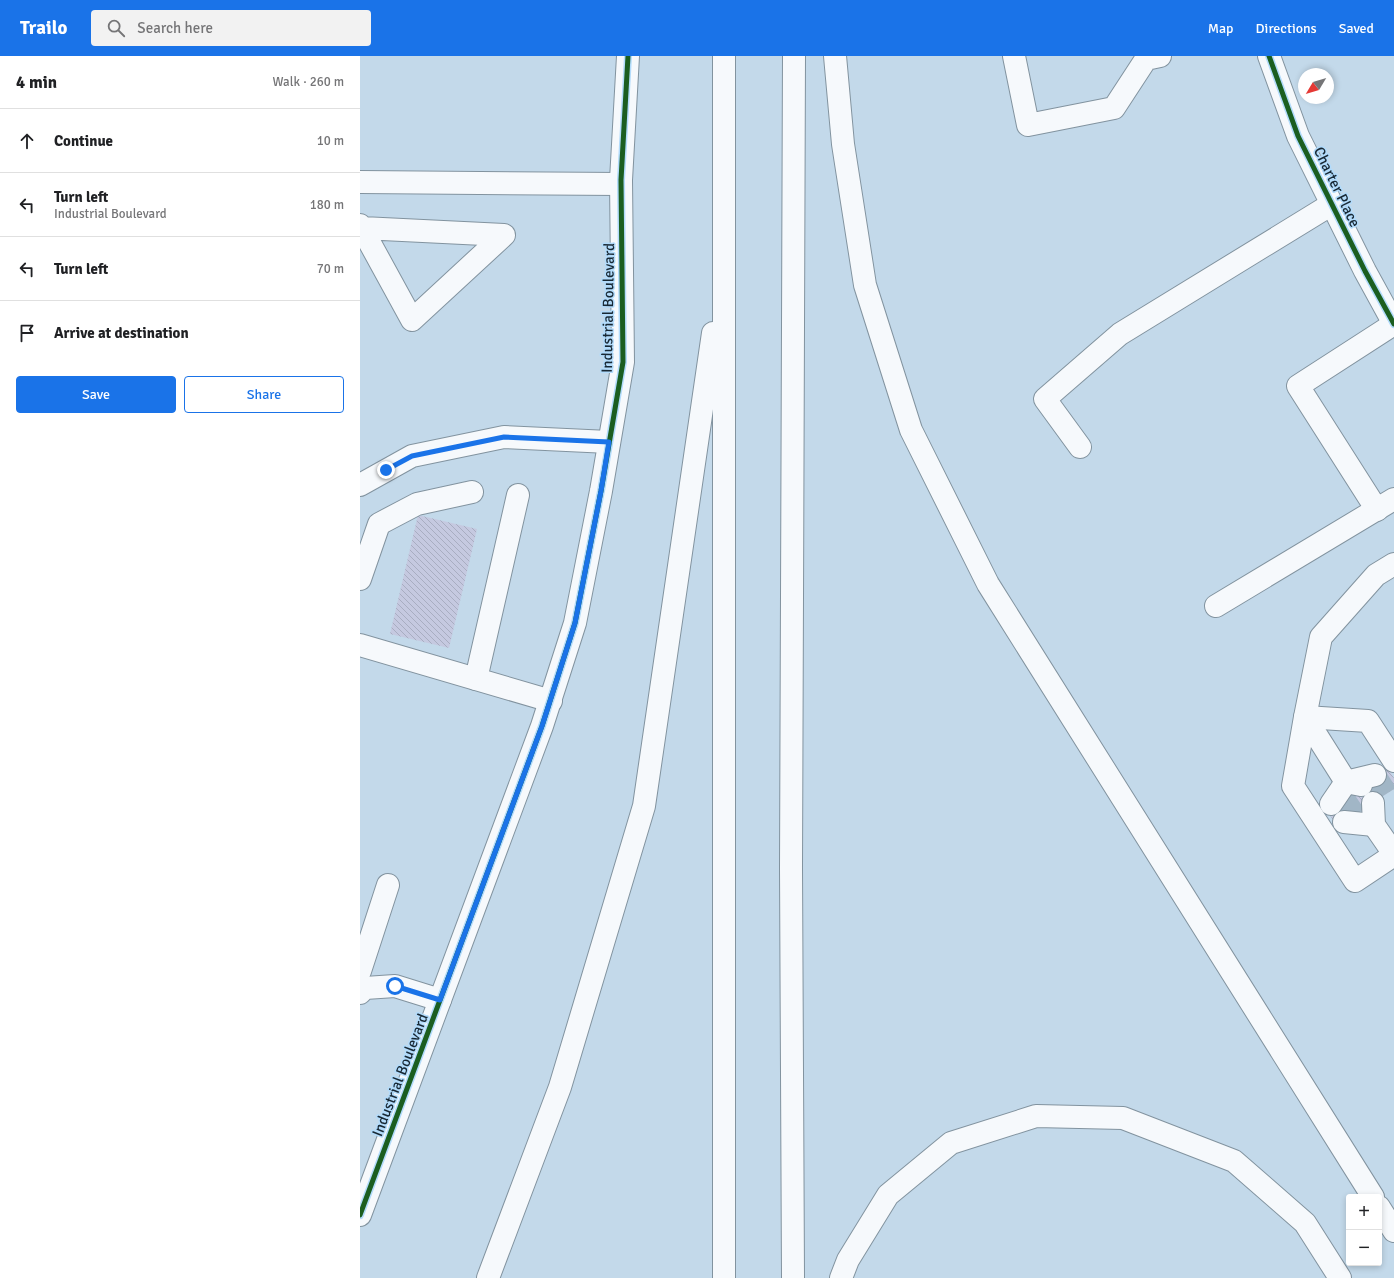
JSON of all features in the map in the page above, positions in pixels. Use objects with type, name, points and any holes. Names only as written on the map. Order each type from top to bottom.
[{"type":"main road","name":"Industrial Boulevard","points":[[361,1209],[542,726],[575,623],[601,491],[623,362],[621,184],[628,56]]},
{"type":"main road","points":[[724,56],[724,1278]]},
{"type":"main road","points":[[793,1278],[791,860],[794,56]]},
{"type":"main road","points":[[835,56],[843,144],[865,285],[912,430],[988,584],[1371,1194]]},
{"type":"main road","points":[[1014,56],[1028,125],[1114,108],[1150,57]]},
{"type":"main road","name":"Charter Place","points":[[1269,56],[1298,136],[1365,271],[1394,324]]},
{"type":"main road","points":[[360,182],[621,184]]},
{"type":"main road","points":[[1080,447],[1045,399],[1120,334],[1332,204]]},
{"type":"main road","points":[[361,227],[472,234],[504,235],[412,320],[361,227]]},
{"type":"main road","points":[[488,1278],[560,1087],[644,806],[724,252]]},
{"type":"main road","points":[[1216,606],[1385,504],[1298,386],[1394,324]]},
{"type":"main road","points":[[360,485],[412,456],[504,437],[609,442]]},
{"type":"main road","points":[[360,579],[380,524],[417,504],[472,492]]},
{"type":"main road","points":[[476,679],[518,495]]},
{"type":"main road","points":[[1349,819],[1374,825],[1394,855],[1355,880],[1293,786],[1321,637],[1376,575],[1394,564]]},
{"type":"main road","points":[[360,644],[551,701]]},
{"type":"main road","points":[[1305,717],[1368,721],[1394,761]]},
{"type":"main road","points":[[1305,717],[1351,789]]},
{"type":"main road","points":[[1374,825],[1380,798]]},
{"type":"main road","points":[[360,971],[388,885]]},
{"type":"main road","points":[[360,993],[365,988],[395,986],[440,1000]]},
{"type":"main road","points":[[841,1278],[848,1260],[888,1195],[951,1144],[1036,1116],[1123,1118],[1234,1161],[1305,1223],[1340,1278]]},
{"type":"main road","points":[[1382,1212],[1394,1231]]},
{"type":"main road","points":[[1305,1223],[1323,1278]]},
{"type":"building","points":[[418,515],[477,529],[449,648],[390,634]]},
{"type":"building","points":[[1387,767],[1394,778],[1394,789],[1337,826],[1325,808]]},
{"type":"tunnel","points":[[1375,775],[1387,794]]},
{"type":"tunnel","points":[[1343,797],[1355,815]]},
{"type":"cycle path","points":[[360,1215],[542,726],[575,623],[601,491],[623,362],[621,180],[628,56]]},
{"type":"cycle path","points":[[1269,56],[1298,136],[1365,271],[1394,324]]},
{"type":"route","points":[[386,470],[412,456],[504,437],[609,442],[575,623],[542,726],[440,1000],[395,986]]}]
